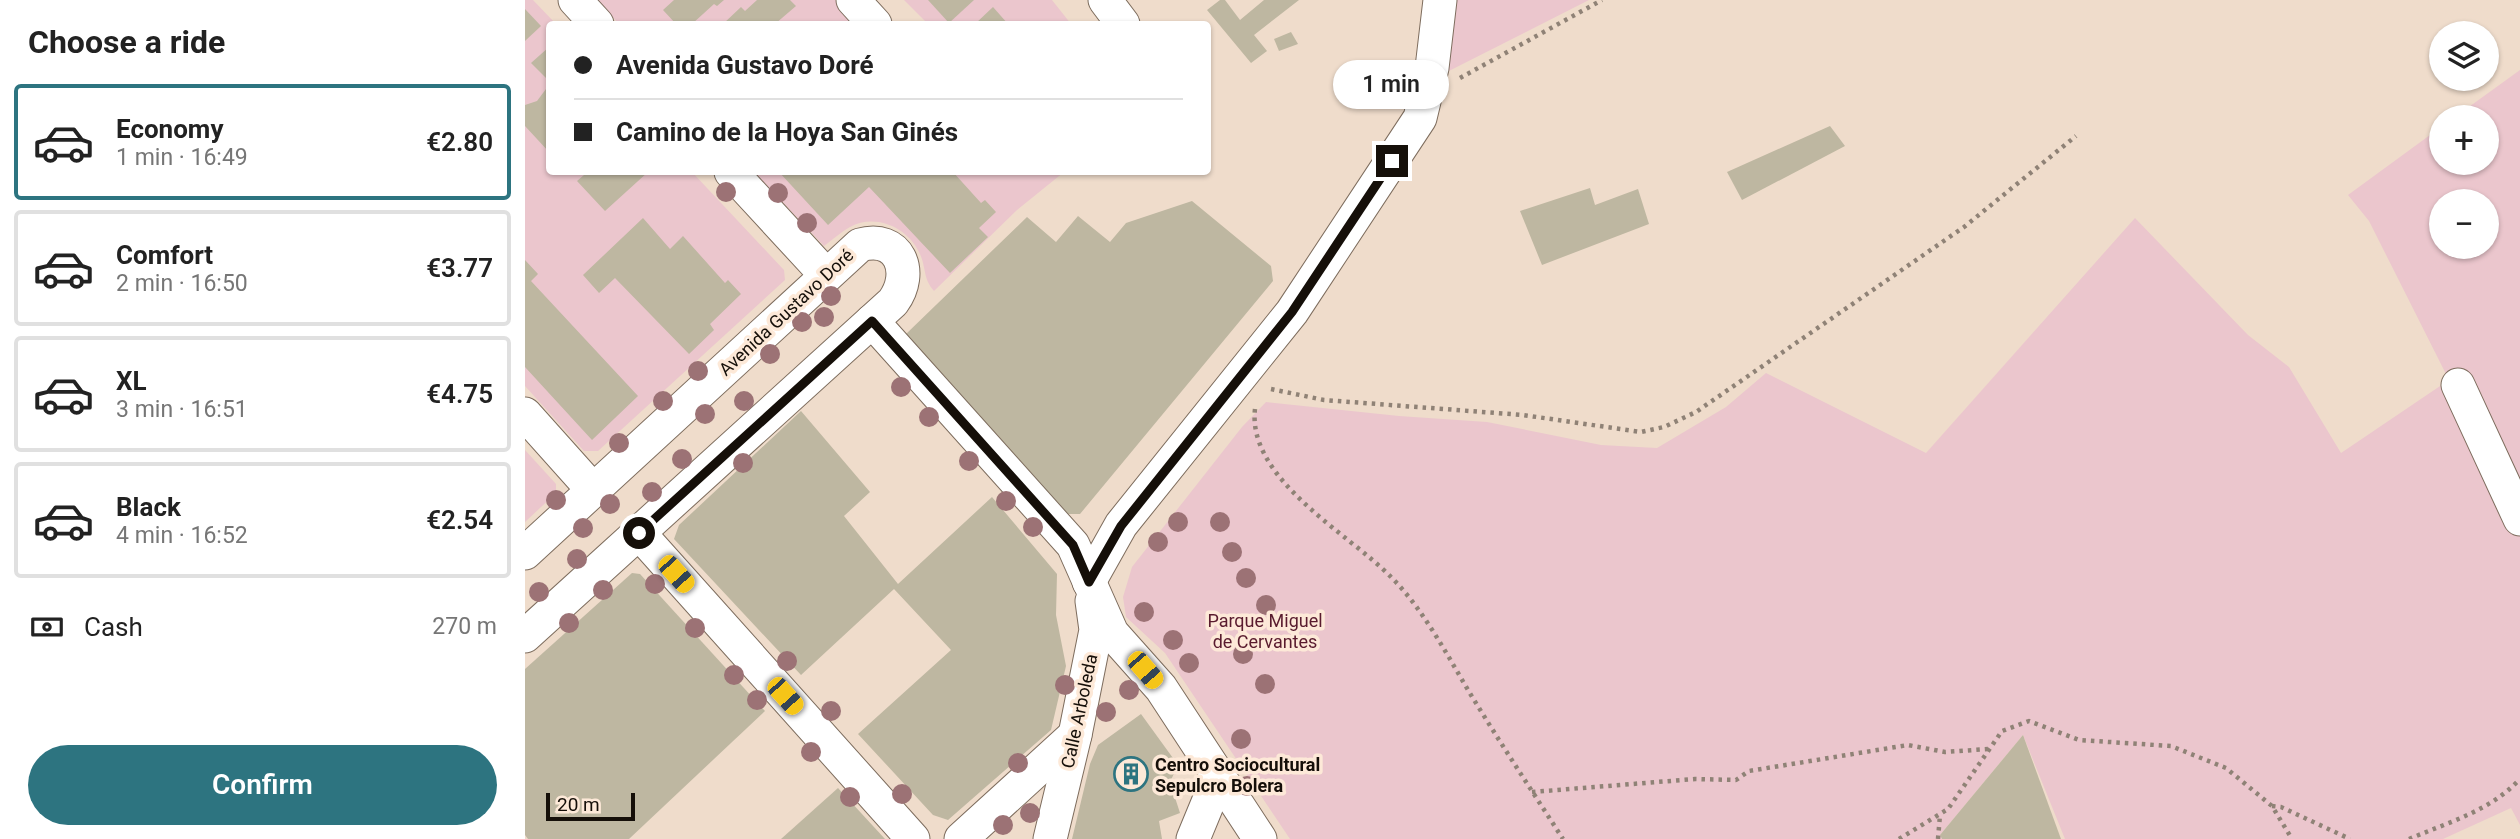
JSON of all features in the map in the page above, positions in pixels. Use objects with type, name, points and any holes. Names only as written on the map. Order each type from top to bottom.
[{"type":"street","points":[[575,0],[594,21]]},
{"type":"street","points":[[853,0],[872,21]]},
{"type":"street","points":[[1105,0],[1121,21]]},
{"type":"street","points":[[1089,582],[1121,526],[1292,312],[1420,118],[1432,68],[1440,0]]},
{"type":"street","points":[[734,175],[826,275]]},
{"type":"street","name":"Avenida Gustavo Doré","points":[[525,553],[860,244],[874,241],[887,245],[902,264],[904,278],[901,290],[893,302],[525,636]]},
{"type":"street","points":[[872,321],[1073,545],[1112,633],[1161,688],[1260,839]]},
{"type":"street","points":[[2458,385],[2520,519]]},
{"type":"street","points":[[525,414],[593,490]]},
{"type":"street","points":[[639,533],[913,839]]},
{"type":"street","name":"Calle Arboleda","points":[[1049,839],[1075,735],[1096,630],[1089,582]]},
{"type":"street","points":[[961,839],[1075,735]]},
{"type":"street","points":[[1193,839],[1219,776]]},
{"type":"path","points":[[1457,80],[1602,0]]},
{"type":"path","points":[[1266,388],[1324,401],[1523,415],[1641,432],[1664,427],[1696,412],[1964,227],[2076,136]]},
{"type":"path","points":[[1257,398],[1254,418],[1264,455],[1292,493],[1392,578],[1432,630],[1563,839]]},
{"type":"path","points":[[1899,839],[1948,809],[2002,731],[2029,721],[2079,740],[2171,746],[2226,768],[2272,806],[2292,839]]},
{"type":"path","points":[[1532,792],[1682,780],[1736,780],[1749,771],[1908,746],[1945,752],[1989,750]]},
{"type":"path","points":[[2409,839],[2489,807],[2520,779]]},
{"type":"path","points":[[2272,806],[2281,807],[2350,839]]},
{"type":"path","points":[[1938,839],[1940,814]]},
{"type":"green space","points":[[525,0],[533,0],[553,21],[546,21],[546,175],[695,175],[784,270],[785,280],[598,451],[584,451],[525,386]]},
{"type":"green space","points":[[597,0],[835,0],[852,19],[849,21],[616,21]]},
{"type":"green space","points":[[904,0],[1052,0],[1069,21],[925,21]]},
{"type":"green space","points":[[1441,0],[1589,0],[1435,78]]},
{"type":"green space","name":"Parque Miguel de Cervantes","points":[[2520,70],[2520,825],[2511,808],[2443,839],[2065,839],[2023,735],[1940,835],[1942,839],[1290,839],[1165,653],[1126,617],[1123,597],[1132,567],[1242,427],[1266,402],[1487,422],[1601,445],[1657,448],[1726,407],[1766,373],[1926,453],[2135,218],[2248,335],[2289,367],[2341,453],[2449,380],[2369,221],[2348,195],[2429,136],[2429,175],[2499,175],[2499,105],[2472,105],[2491,91],[2499,91],[2499,85]]},
{"type":"green space","points":[[757,175],[1060,175],[1017,210],[934,291],[914,243],[889,225],[870,221],[860,223],[824,246]]},
{"type":"green space","points":[[525,450],[556,484],[556,493],[525,522]]},
{"type":"building","points":[[674,0],[724,0],[717,6],[714,4],[695,21],[673,21],[663,10]]},
{"type":"building","points":[[757,0],[790,0],[796,6],[778,21],[726,21],[741,7],[745,11]]},
{"type":"building","points":[[928,0],[974,0],[951,21],[947,21]]},
{"type":"building","points":[[1220,0],[1225,0],[1240,20],[1264,0],[1299,0],[1254,35],[1267,51],[1251,63],[1207,10]]},
{"type":"building","points":[[993,7],[1005,21],[978,21]]},
{"type":"building","points":[[525,9],[541,26],[525,41]]},
{"type":"building","points":[[1291,32],[1298,44],[1279,51],[1274,39]]},
{"type":"building","points":[[546,50],[546,78],[531,63]]},
{"type":"building","points":[[546,89],[546,149],[525,126],[525,105],[537,101]]},
{"type":"building","points":[[1830,126],[1845,146],[1742,200],[1727,172]]},
{"type":"building","points":[[584,175],[645,175],[605,211],[577,181]]},
{"type":"building","points":[[782,175],[956,175],[981,203],[985,200],[996,212],[979,228],[988,237],[950,273],[869,187],[828,225]]},
{"type":"building","points":[[1590,188],[1595,205],[1638,189],[1649,224],[1542,265],[1520,211]]},
{"type":"building","points":[[1192,201],[1271,266],[1273,281],[1080,514],[1067,514],[906,334],[1027,217],[1056,242],[1078,216],[1110,242],[1126,223]]},
{"type":"building","points":[[643,218],[670,249],[683,236],[725,283],[728,280],[741,294],[710,324],[714,330],[689,354],[615,278],[599,293],[583,275]]},
{"type":"building","points":[[525,260],[538,274],[531,281],[638,396],[592,440],[525,367]]},
{"type":"building","points":[[801,411],[870,492],[844,516],[898,584],[992,497],[1057,574],[1056,615],[1066,666],[1051,730],[948,820],[933,815],[858,734],[951,650],[894,589],[801,675],[674,539],[679,525]]},
{"type":"building","points":[[632,573],[640,574],[765,711],[629,839],[528,839],[525,835],[525,669]]},
{"type":"building","name":"Centro Sociocultural Sepulcro Bolera","points":[[1141,714],[1178,765],[1170,782],[1180,813],[1159,821],[1162,839],[1072,839],[1090,764],[1098,745]]},
{"type":"building","points":[[2023,735],[2061,839],[1942,839],[1940,835]]},
{"type":"building","points":[[838,788],[885,839],[781,839]]},
{"type":"place","name":"Centro Sociocultural Sepulcro Bolera","points":[[1131,774]]},
{"type":"route","points":[[639,533],[872,321],[1073,545],[1089,582],[1121,526],[1292,312],[1392,161]]}]
